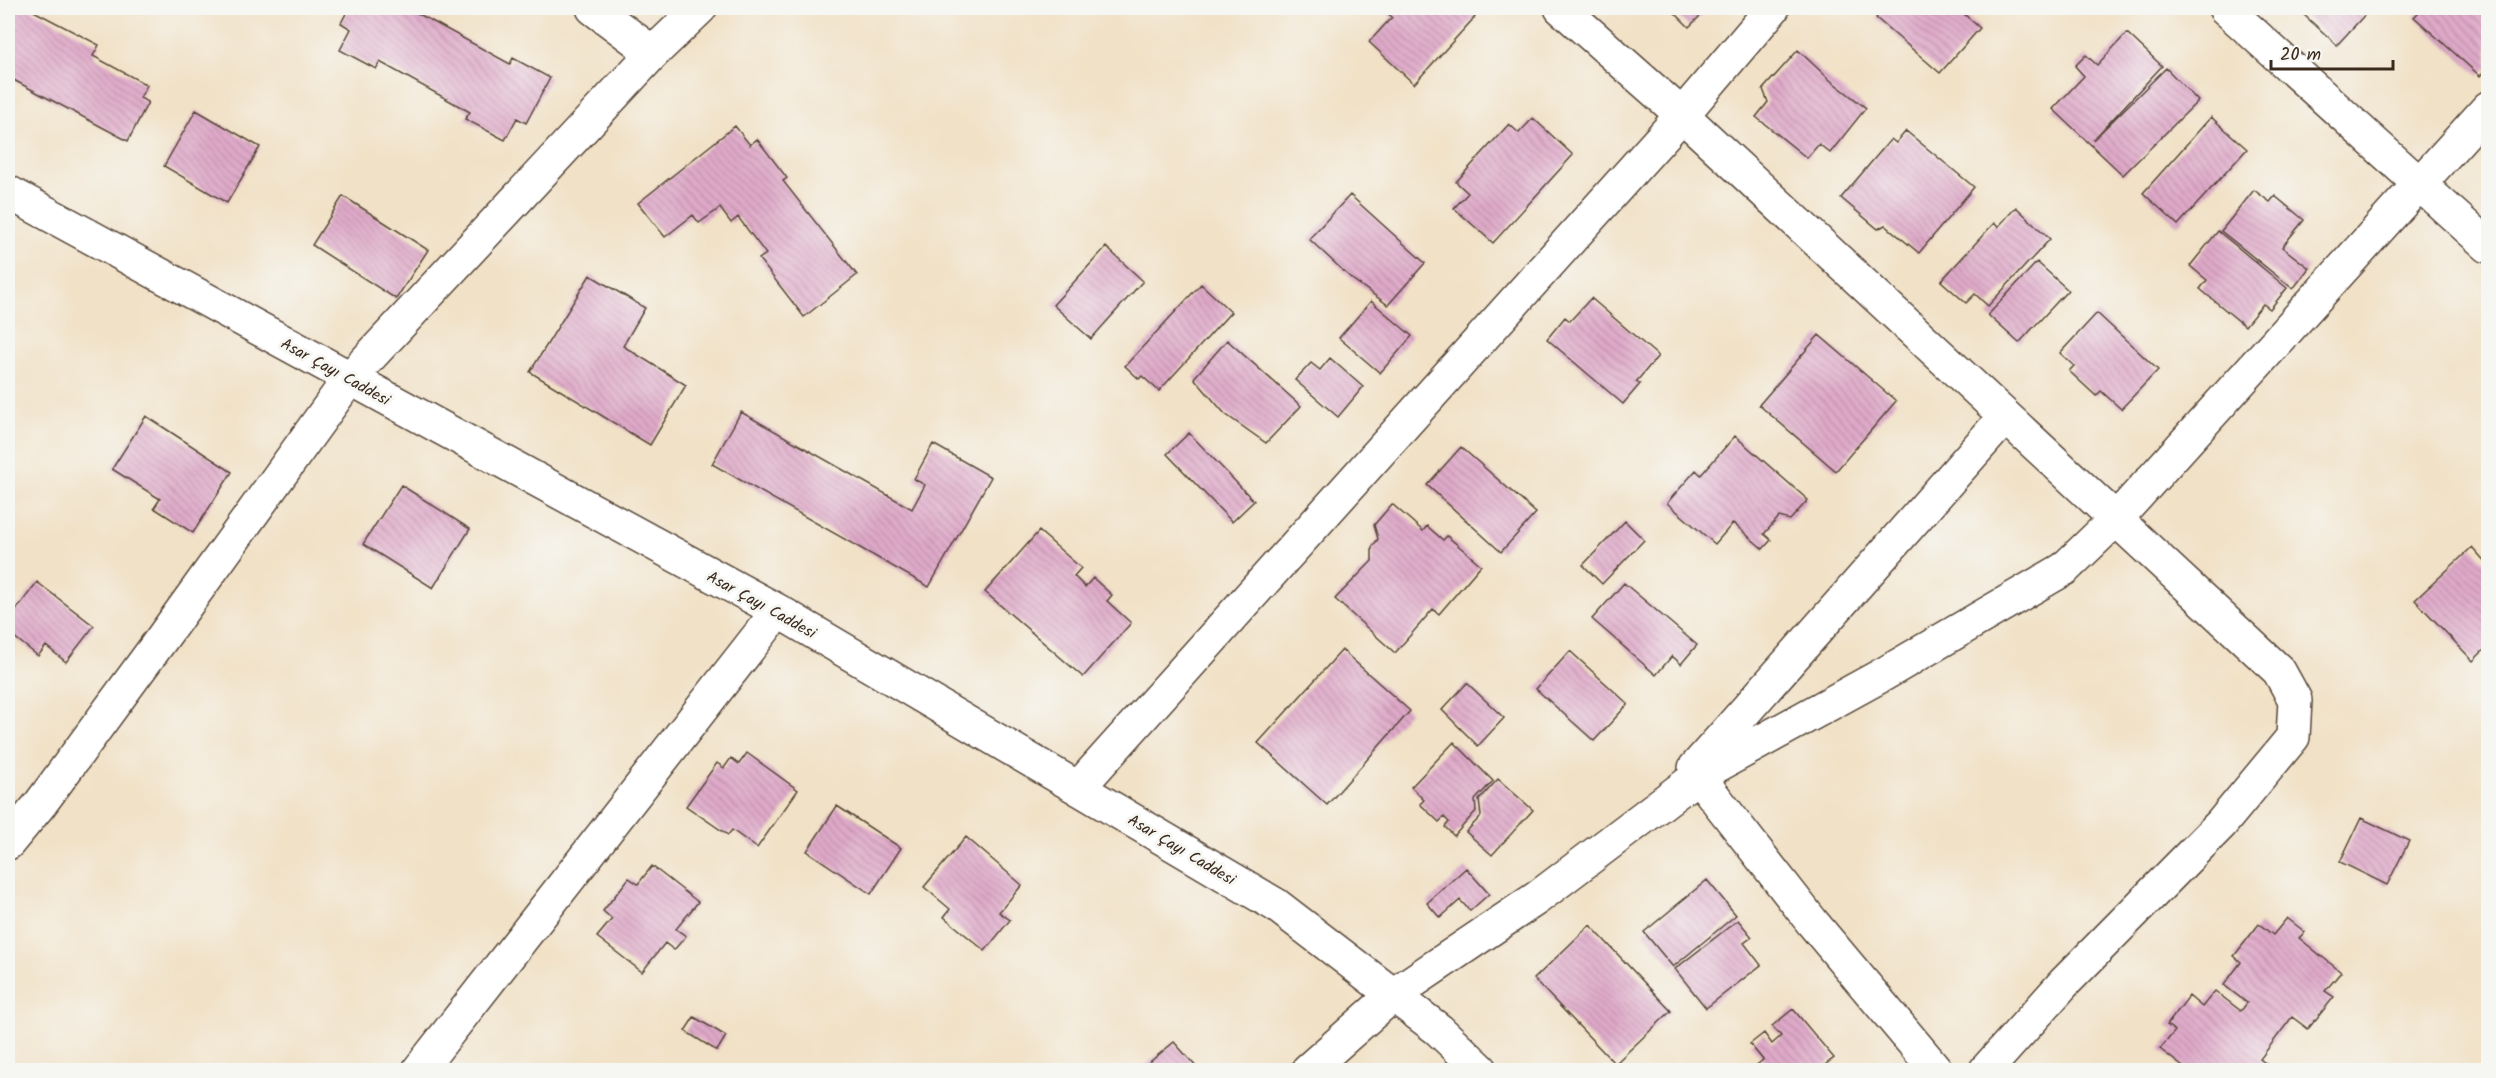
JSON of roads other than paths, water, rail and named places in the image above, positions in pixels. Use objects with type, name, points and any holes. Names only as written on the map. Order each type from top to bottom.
[{"type":"street","points":[[593,8],[653,53]]},
{"type":"street","points":[[8,843],[150,656],[350,378],[653,53],[700,8]]},
{"type":"street","points":[[1561,8],[1682,115],[2279,671],[2295,700],[2293,737],[2221,824],[2064,983],[1986,1071]]},
{"type":"street","points":[[1078,788],[1682,115],[1773,8]]},
{"type":"street","points":[[2225,8],[2488,246]]},
{"type":"street","points":[[1308,1071],[1393,995],[1537,898],[1698,776],[1884,674],[2064,569],[2116,519],[2488,108]]},
{"type":"street","name":"Asar Çayı Caddesi","points":[[8,192],[778,611],[1276,905],[1439,1030],[1481,1071]]},
{"type":"street","points":[[1668,798],[2005,417]]},
{"type":"street","points":[[419,1071],[778,611]]},
{"type":"street","points":[[1698,776],[1812,922],[1936,1071]]}]
